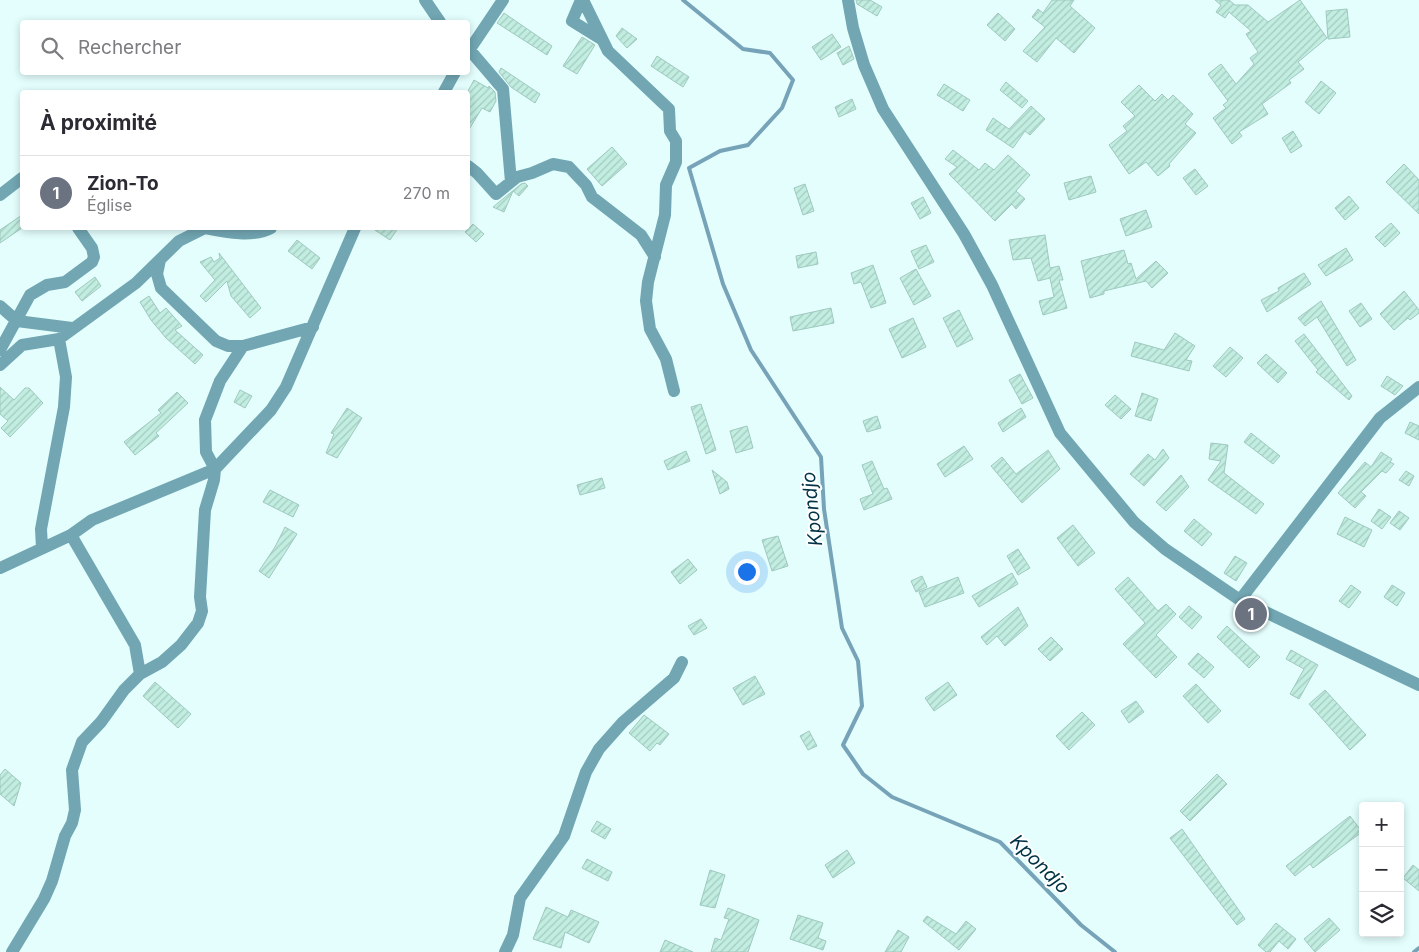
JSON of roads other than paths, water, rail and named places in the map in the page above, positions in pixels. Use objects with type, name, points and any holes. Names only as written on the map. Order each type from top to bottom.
[{"type":"street","points":[[425,0],[439,20]]},
{"type":"street","points":[[470,47],[503,0]]},
{"type":"street","points":[[582,0],[608,51],[669,109],[670,131],[676,141],[676,162],[666,185],[665,215],[646,301],[650,329],[666,359],[674,391]]},
{"type":"street","points":[[582,0],[572,21],[601,39]]},
{"type":"street","points":[[848,0],[853,28],[864,65],[884,109],[964,234],[992,285],[1060,433],[1134,522],[1165,549],[1240,600],[1419,685]]},
{"type":"street","points":[[470,52],[503,89],[511,182]]},
{"type":"street","points":[[445,90],[452,75]]},
{"type":"street","points":[[470,167],[478,173],[496,194],[517,176],[532,173],[553,164],[569,167],[586,185],[592,197],[641,235],[655,257]]},
{"type":"street","points":[[0,195],[20,180]]},
{"type":"street","points":[[0,350],[30,295],[47,285],[65,282],[92,262],[94,257],[92,248],[79,230]]},
{"type":"street","points":[[0,365],[22,346],[59,339],[136,283],[179,241],[201,230]]},
{"type":"street","points":[[218,230],[263,232],[267,230]]},
{"type":"street","points":[[0,568],[71,535],[92,520],[215,469],[272,410],[286,387],[314,327],[353,230]]},
{"type":"street","points":[[160,260],[157,274],[161,288],[216,341],[228,346],[242,346],[314,327]]},
{"type":"street","points":[[0,306],[17,321],[72,328]]},
{"type":"street","points":[[42,548],[41,529],[64,407],[66,377],[59,339]]},
{"type":"street","points":[[12,952],[44,898],[62,851],[65,836],[72,823],[75,810],[72,770],[82,742],[101,722],[124,690],[140,674],[162,662],[181,645],[198,623],[202,611],[200,597],[205,510],[214,480],[215,469],[206,452],[206,420],[220,380],[242,346]]},
{"type":"street","points":[[1240,600],[1380,418],[1419,387]]},
{"type":"street","points":[[71,535],[134,645],[140,674]]},
{"type":"street","points":[[505,952],[512,935],[520,898],[564,836],[586,772],[599,749],[623,722],[674,678],[682,662]]},
{"type":"waterway","name":"Kpondjo","points":[[683,0],[743,49],[770,53],[793,80],[782,108],[748,145],[720,151],[689,168],[723,284],[751,350],[821,457],[824,509],[842,628],[858,661],[862,706],[843,745],[863,774],[892,797],[1000,842],[1081,925],[1115,952]]},
{"type":"waterway","name":"Kpondjo","points":[[1414,952],[1419,948]]},
{"type":"place","name":"Zion-To","points":[[1251,614]]}]
